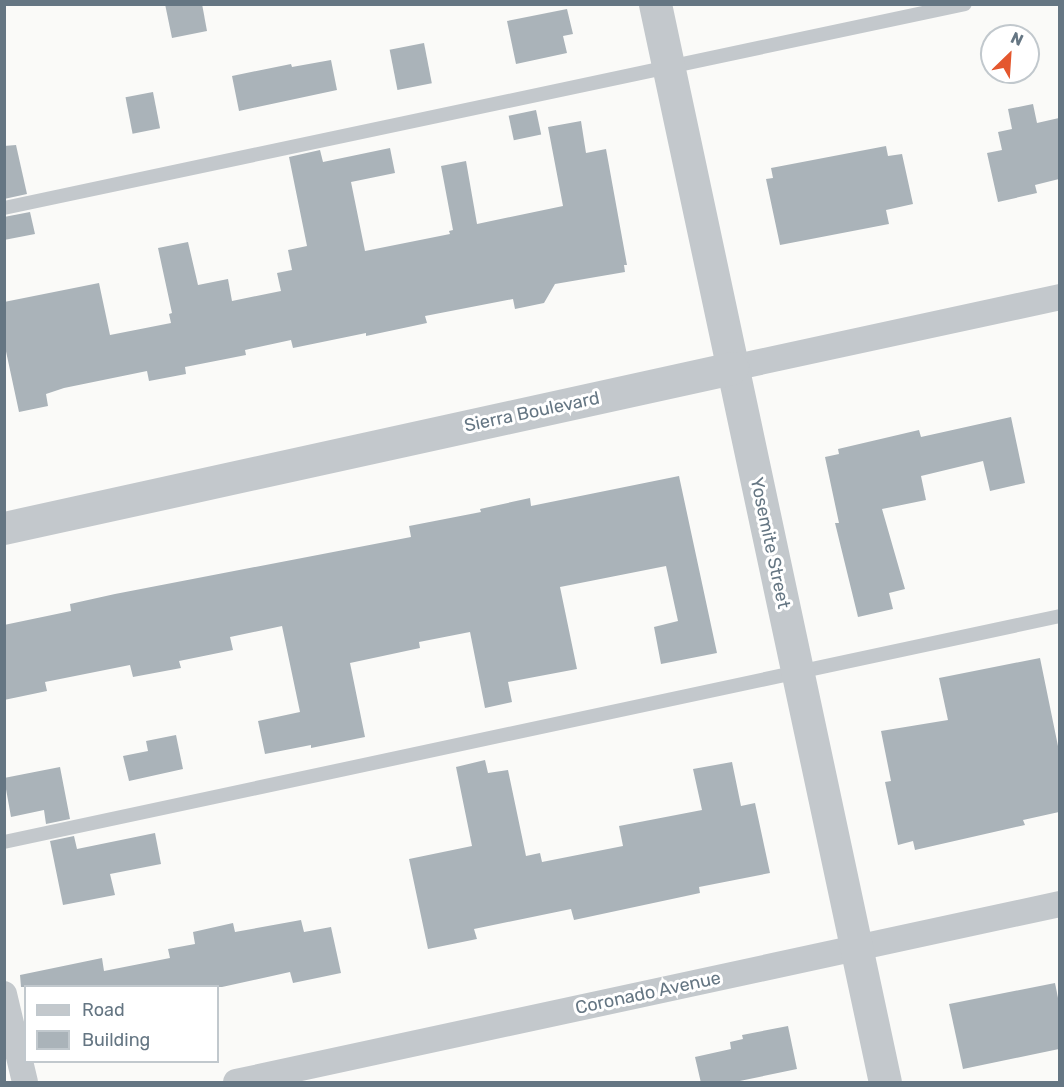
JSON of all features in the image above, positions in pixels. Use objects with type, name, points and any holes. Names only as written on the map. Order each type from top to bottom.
[{"type":"street","name":"Yosemite Street","points":[[655,4],[885,1083]]},
{"type":"street","name":"Sierra Boulevard","points":[[4,528],[1059,297]]},
{"type":"street","name":"Coronado Avenue","points":[[236,1083],[1059,904]]},
{"type":"street","points":[[4,994],[25,1083]]},
{"type":"lane","points":[[4,208],[965,4]]},
{"type":"lane","points":[[4,842],[1059,616]]},
{"type":"building","points":[[165,4],[202,4],[207,31],[172,38]]},
{"type":"building","points":[[567,9],[573,34],[563,36],[567,53],[516,64],[507,21]]},
{"type":"building","points":[[424,43],[432,83],[397,90],[390,50]]},
{"type":"building","points":[[331,60],[337,90],[239,111],[232,76],[291,64],[292,67]]},
{"type":"building","points":[[153,92],[160,128],[133,134],[126,97]]},
{"type":"building","points":[[1033,104],[1037,123],[1059,118],[1059,179],[1035,185],[1037,193],[998,202],[987,153],[1002,150],[998,132],[1012,129],[1008,109]]},
{"type":"building","points":[[536,110],[541,134],[514,140],[509,116]]},
{"type":"building","points":[[581,121],[586,153],[606,149],[627,265],[624,265],[625,272],[555,284],[544,303],[515,309],[513,299],[425,316],[427,323],[366,336],[366,333],[293,348],[291,340],[245,350],[246,355],[185,367],[186,374],[149,381],[147,371],[64,388],[46,394],[48,406],[19,412],[4,342],[4,302],[99,283],[110,335],[171,323],[169,314],[172,313],[158,248],[188,242],[198,285],[228,279],[232,301],[281,291],[277,273],[292,270],[288,250],[307,246],[289,157],[320,150],[323,162],[390,148],[395,173],[351,182],[365,251],[450,234],[449,231],[453,230],[441,166],[466,161],[477,224],[563,206],[548,127]]},
{"type":"building","points":[[16,145],[27,194],[4,199],[4,146]]},
{"type":"building","points":[[886,146],[888,156],[902,154],[913,204],[886,210],[889,224],[780,245],[766,179],[773,178],[771,168]]},
{"type":"building","points":[[30,212],[35,234],[4,240],[4,217]]},
{"type":"building","points":[[1011,417],[1025,483],[990,491],[983,461],[921,476],[926,500],[882,509],[905,589],[889,593],[893,609],[858,617],[835,523],[839,523],[825,457],[839,454],[838,449],[919,430],[921,437]]},
{"type":"building","points":[[679,476],[717,653],[661,664],[654,627],[678,621],[666,566],[560,587],[577,669],[508,682],[512,702],[485,708],[470,632],[419,642],[420,648],[350,663],[365,737],[311,748],[311,745],[265,754],[258,721],[300,712],[282,626],[230,637],[233,650],[179,661],[181,668],[133,677],[130,665],[45,682],[47,691],[4,700],[4,625],[71,611],[70,604],[115,594],[411,537],[409,526],[481,512],[480,509],[530,498],[531,506]]},
{"type":"building","points":[[1040,658],[1059,751],[1059,812],[1023,820],[1025,825],[915,850],[913,841],[898,845],[885,782],[891,781],[881,731],[948,720],[939,678]]},
{"type":"building","points":[[176,735],[183,769],[129,781],[123,756],[148,751],[146,741]]},
{"type":"building","points":[[485,760],[488,773],[508,770],[526,856],[540,853],[542,862],[623,846],[619,826],[702,810],[693,769],[732,762],[741,806],[755,803],[770,873],[699,887],[700,893],[574,920],[571,909],[474,929],[477,939],[428,949],[409,859],[472,846],[456,767]]},
{"type":"building","points":[[60,767],[70,819],[46,824],[44,810],[11,817],[4,778]]},
{"type":"building","points":[[155,833],[161,864],[110,874],[115,895],[63,905],[50,841],[74,836],[77,849]]},
{"type":"building","points":[[301,920],[304,932],[331,927],[341,973],[293,983],[290,972],[222,987],[219,985],[24,985],[21,987],[20,975],[102,958],[104,971],[170,958],[168,949],[195,944],[193,932],[233,923],[235,932]]},
{"type":"building","points":[[1055,983],[1059,1003],[1059,1049],[963,1069],[949,1004]]},
{"type":"building","points":[[788,1026],[797,1069],[730,1083],[701,1083],[695,1057],[731,1049],[730,1042],[743,1039],[742,1035]]}]
